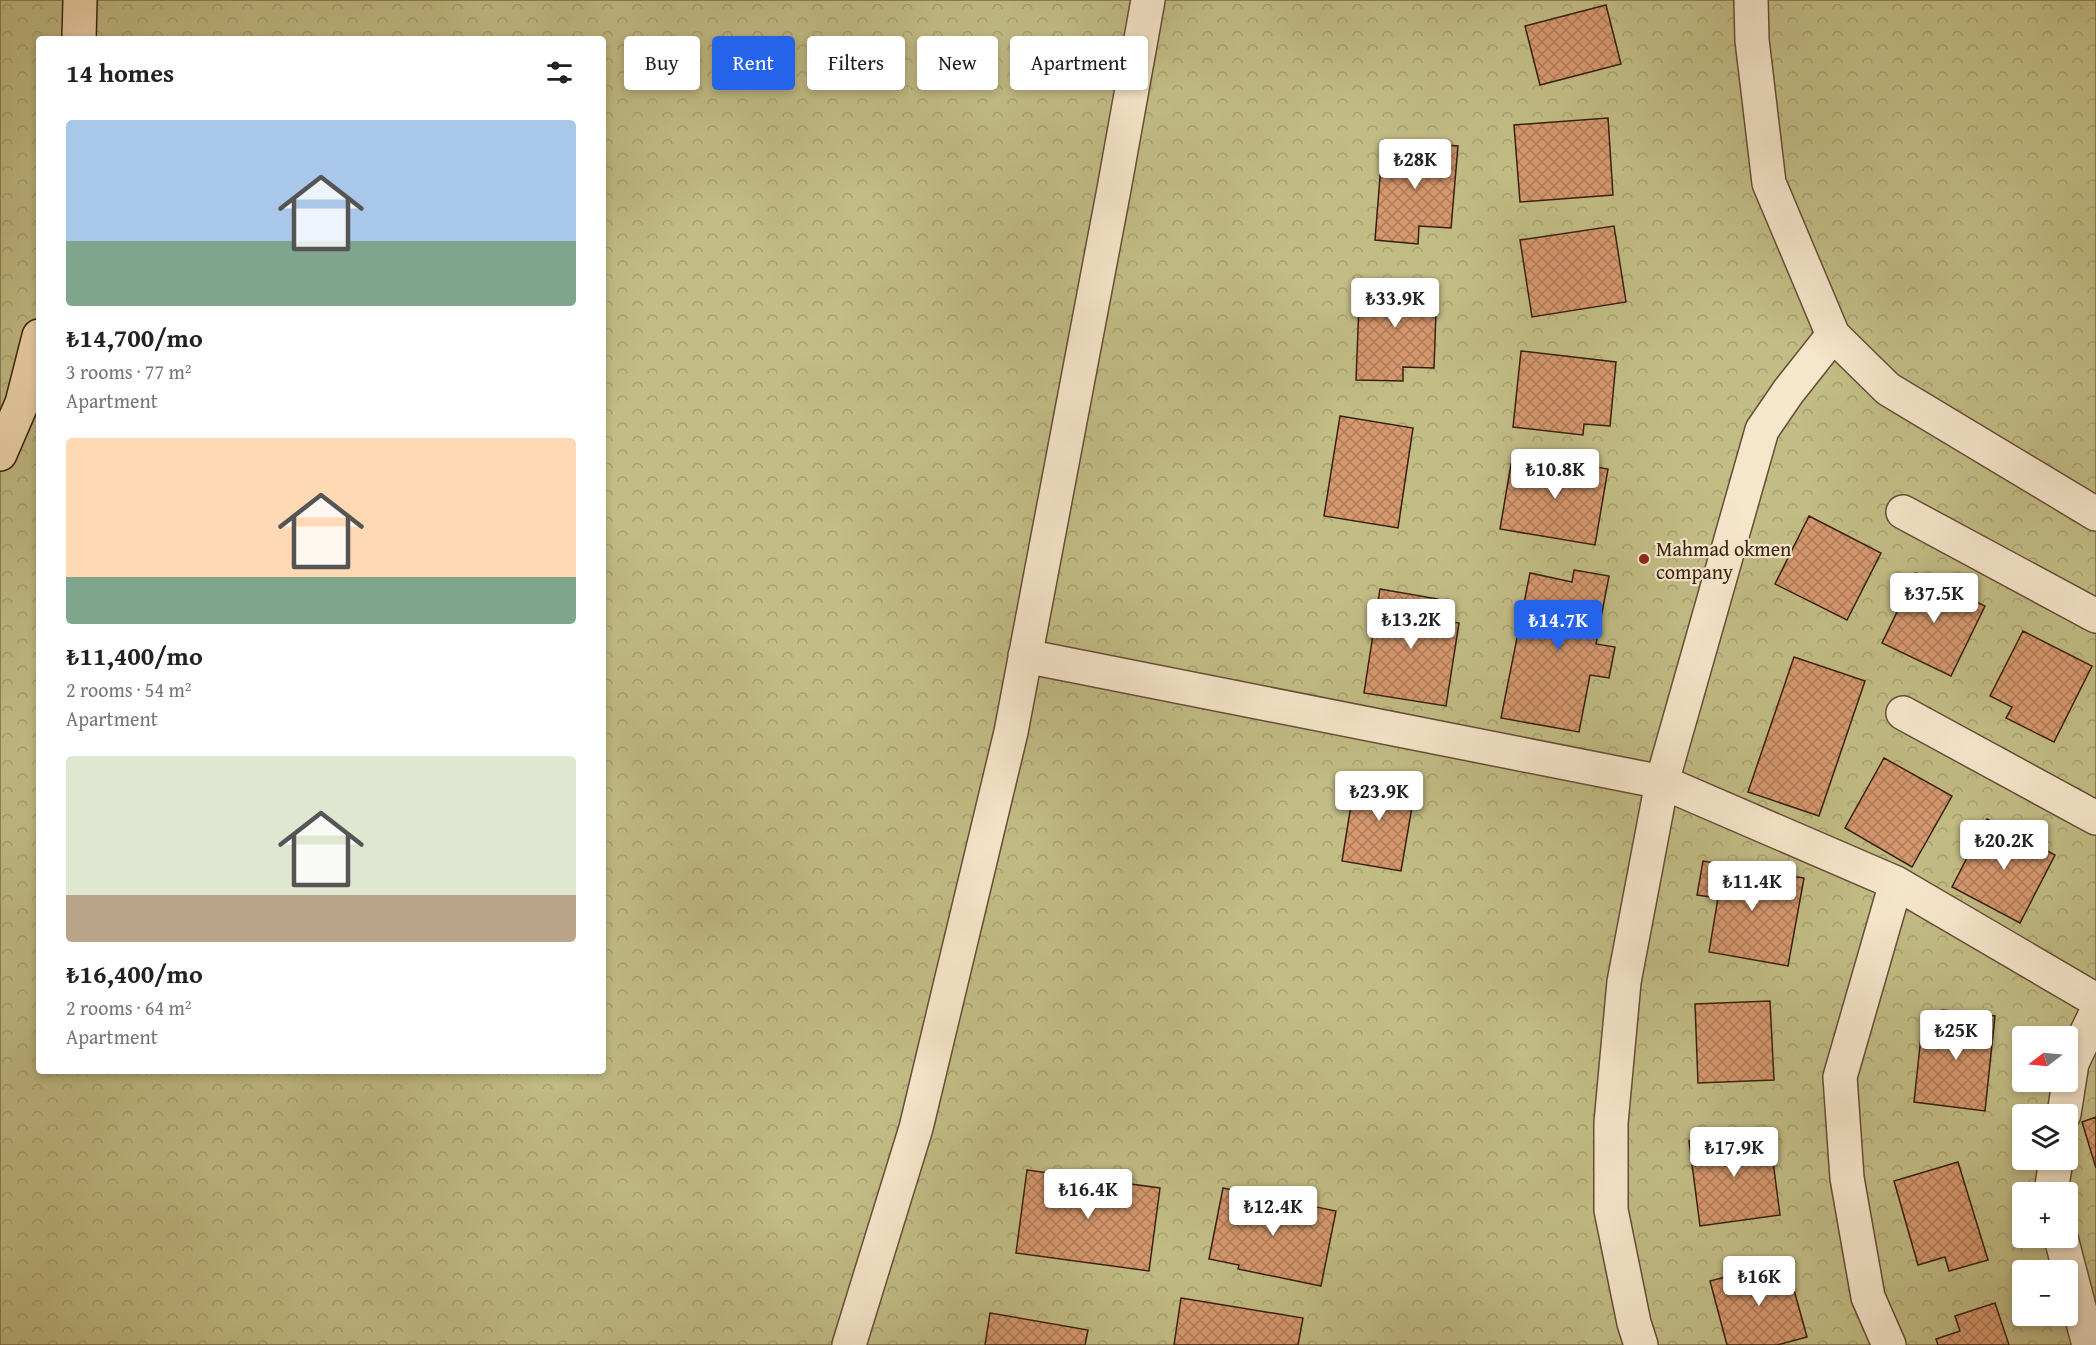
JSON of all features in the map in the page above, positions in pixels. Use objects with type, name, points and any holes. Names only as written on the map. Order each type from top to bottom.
[{"type":"main road","points":[[80,0],[80,36]]},
{"type":"main road","points":[[0,454],[22,403],[36,348]]},
{"type":"street","points":[[849,1345],[916,1128],[1011,732],[1148,0]]},
{"type":"street","points":[[1751,0],[1752,40],[1769,183],[1833,335],[1888,388],[2096,514]]},
{"type":"street","points":[[1641,1345],[1634,1323],[1611,1210],[1611,1123],[1624,982],[1662,782],[1762,430],[1788,392],[1833,335]]},
{"type":"street","points":[[1903,513],[2096,616]]},
{"type":"street","points":[[1025,656],[1662,782],[1896,883],[2096,1000]]},
{"type":"street","points":[[1903,713],[2096,818]]},
{"type":"street","points":[[1889,1345],[1868,1297],[1846,1178],[1840,1077],[1896,883]]},
{"type":"street","points":[[2066,1104],[2072,1063],[2096,1013]]},
{"type":"street","points":[[2064,1248],[2089,1345]]},
{"type":"green space","points":[[0,0],[2096,0],[2096,1345],[0,1345]]},
{"type":"building","points":[[1606,5],[1621,64],[1540,85],[1525,26]]},
{"type":"building","points":[[1608,118],[1613,195],[1520,202],[1514,125]]},
{"type":"building","points":[[1383,140],[1458,146],[1451,228],[1419,226],[1418,244],[1375,240]]},
{"type":"building","points":[[1614,226],[1626,302],[1532,317],[1520,240]]},
{"type":"building","points":[[1360,280],[1437,283],[1434,368],[1403,367],[1403,381],[1356,380]]},
{"type":"building","points":[[1521,351],[1616,362],[1610,426],[1584,424],[1583,435],[1513,427]]},
{"type":"building","points":[[1340,416],[1413,428],[1398,528],[1324,516]]},
{"type":"building","points":[[1537,457],[1608,469],[1595,545],[1500,529],[1511,464],[1536,468]]},
{"type":"building","points":[[1809,516],[1881,553],[1847,620],[1775,584]]},
{"type":"building","points":[[1574,570],[1609,576],[1596,644],[1615,647],[1609,678],[1590,675],[1579,732],[1501,718],[1530,573],[1572,582]]},
{"type":"building","points":[[1916,573],[1985,606],[1951,676],[1882,643]]},
{"type":"building","points":[[1380,589],[1438,599],[1435,619],[1459,623],[1446,706],[1364,693]]},
{"type":"building","points":[[2023,631],[2092,666],[2054,742],[2006,718],[2012,707],[1990,696]]},
{"type":"building","points":[[1794,657],[1865,681],[1819,816],[1748,792]]},
{"type":"building","points":[[1884,758],[1952,796],[1912,867],[1845,828]]},
{"type":"building","points":[[1356,774],[1416,784],[1401,871],[1342,861]]},
{"type":"building","points":[[1987,819],[2055,855],[2020,923],[1952,887]]},
{"type":"building","points":[[1703,861],[1804,878],[1788,966],[1709,952],[1718,898],[1697,895]]},
{"type":"building","points":[[1770,1001],[1774,1080],[1698,1083],[1695,1004]]},
{"type":"building","points":[[1942,1010],[1995,1016],[1985,1111],[1914,1102],[1922,1027],[1939,1029]]},
{"type":"building","points":[[2096,1117],[2096,1168],[2082,1122]]},
{"type":"building","points":[[1769,1131],[1780,1215],[1700,1226],[1689,1141]]},
{"type":"building","points":[[1958,1162],[1988,1260],[1949,1271],[1945,1257],[1918,1265],[1894,1181]]},
{"type":"building","points":[[1027,1170],[1160,1188],[1149,1271],[1016,1253]]},
{"type":"building","points":[[1223,1188],[1336,1211],[1321,1286],[1238,1269],[1239,1265],[1209,1259]]},
{"type":"building","points":[[1786,1261],[1807,1337],[1777,1345],[1727,1345],[1710,1281]]},
{"type":"building","points":[[1181,1298],[1303,1318],[1298,1345],[1174,1345]]},
{"type":"building","points":[[1995,1303],[2009,1345],[1938,1345],[1936,1339],[1960,1331],[1955,1316]]},
{"type":"building","points":[[990,1313],[1088,1330],[1085,1345],[985,1345]]},
{"type":"place","name":"Mahmad okmen company","points":[[1644,559]]}]
